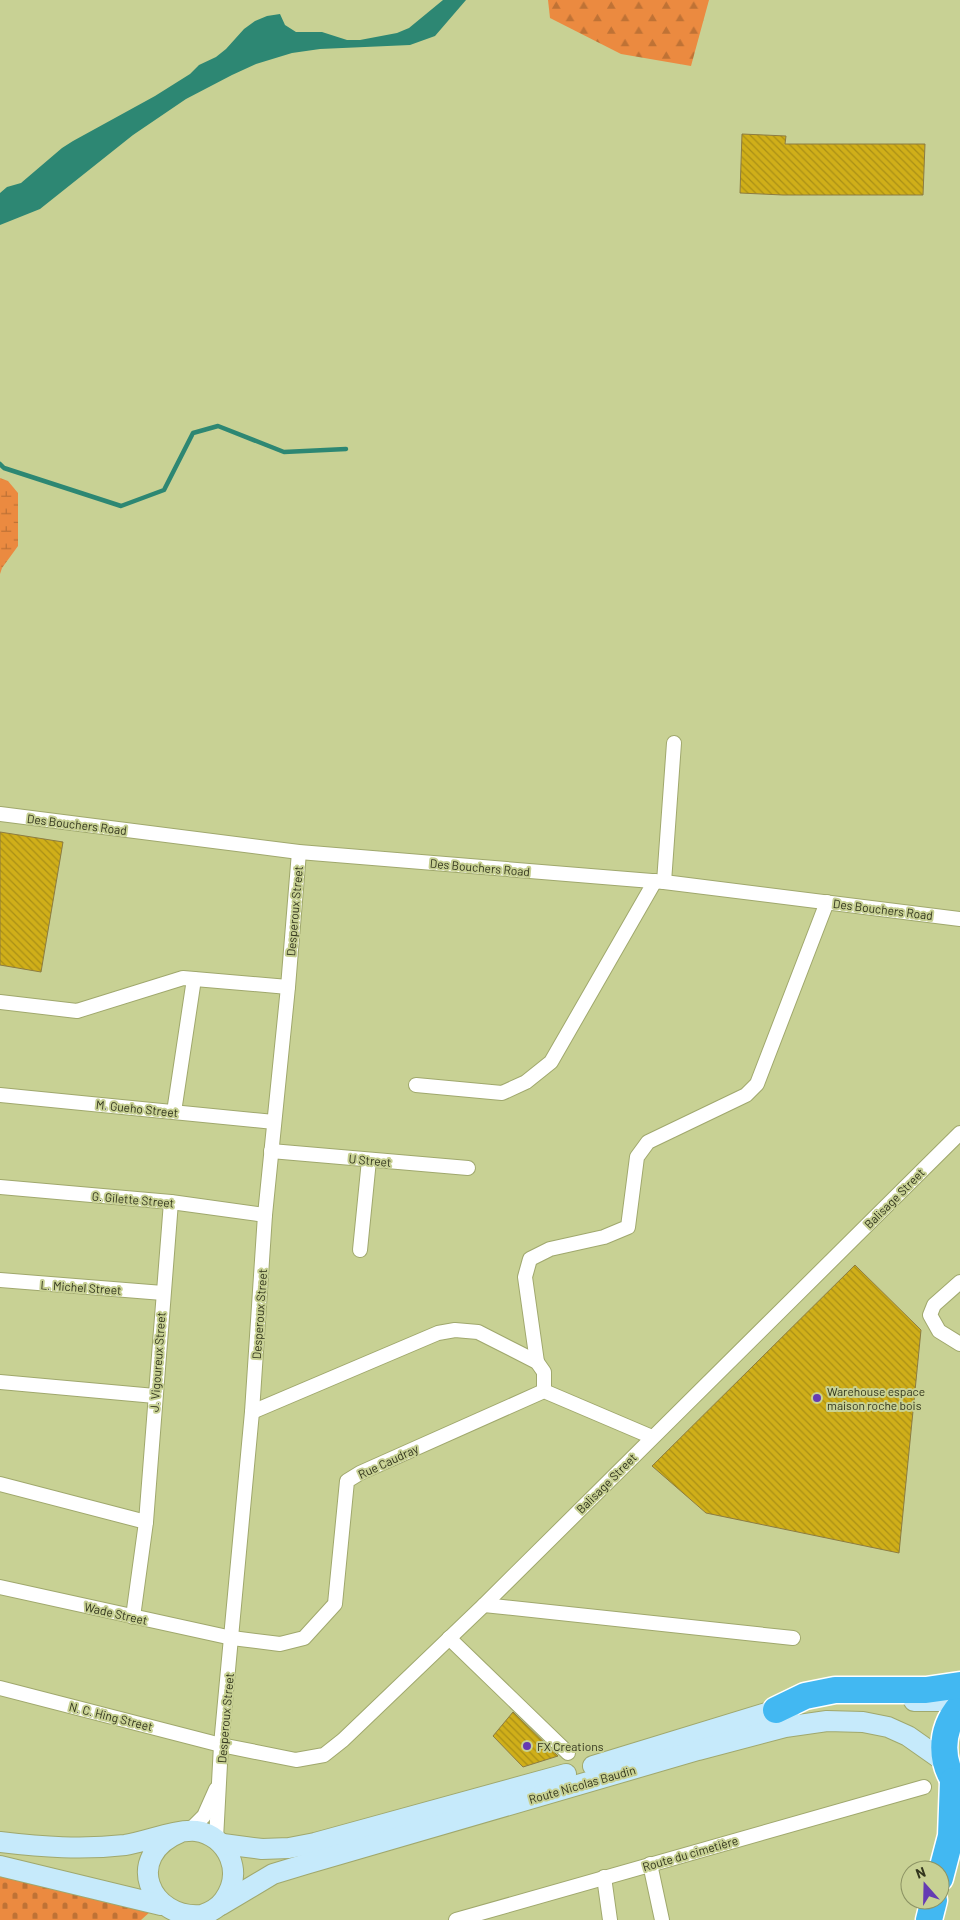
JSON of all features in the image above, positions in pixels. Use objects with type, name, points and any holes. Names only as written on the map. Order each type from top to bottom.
[{"type":"highway","points":[[776,1710],[804,1696],[835,1690],[926,1690],[960,1686]]},
{"type":"highway","points":[[945,1860],[951,1836],[953,1777],[943,1745],[946,1729],[960,1706]]},
{"type":"main road","name":"Route Nicolas Baudin","points":[[219,1842],[262,1849],[289,1848],[315,1843],[575,1772],[776,1710],[837,1700],[960,1701]]},
{"type":"main road","name":"Route Nicolas Baudin","points":[[210,1912],[273,1874],[698,1750],[785,1728],[827,1721],[863,1722],[888,1727],[908,1736],[953,1777]]},
{"type":"main road","points":[[0,1842],[42,1847],[94,1848],[133,1844],[195,1831],[208,1835],[219,1842],[233,1865],[233,1879],[229,1893],[210,1912],[194,1917],[180,1916],[0,1866]]},
{"type":"main road","points":[[165,1912],[149,1887],[148,1872],[151,1858],[158,1846],[168,1837],[184,1832]]},
{"type":"street","points":[[416,1085],[502,1093],[526,1082],[551,1062],[659,881],[674,743]]},
{"type":"street","name":"Des Bouchers Road","points":[[0,814],[299,852],[659,881],[960,919]]},
{"type":"street","name":"Desperoux Street","points":[[219,1842],[221,1745],[252,1412],[265,1214],[288,987],[299,852]]},
{"type":"street","points":[[536,1362],[525,1277],[530,1259],[550,1249],[604,1237],[628,1227],[637,1157],[648,1142],[746,1095],[757,1084],[827,902]]},
{"type":"street","points":[[0,1002],[77,1012],[183,978],[288,987]]},
{"type":"street","points":[[174,1112],[194,980]]},
{"type":"street","name":"M. Gueho Street","points":[[0,1095],[274,1122]]},
{"type":"street","name":"Balisage Street","points":[[221,1745],[296,1760],[324,1755],[484,1605],[960,1133]]},
{"type":"street","name":"U Street","points":[[271,1151],[468,1168]]},
{"type":"street","points":[[360,1250],[369,1160]]},
{"type":"street","name":"G. Gilette Street","points":[[0,1187],[171,1202],[265,1214]]},
{"type":"street","name":"J. Vigoureux Street","points":[[133,1617],[146,1522],[171,1202]]},
{"type":"street","name":"L. Michel Street","points":[[0,1280],[163,1293]]},
{"type":"street","points":[[960,1282],[934,1305],[930,1315],[938,1331],[960,1344]]},
{"type":"street","points":[[252,1412],[438,1333],[454,1330],[478,1332],[536,1362],[544,1372],[544,1391],[652,1437]]},
{"type":"street","points":[[0,1382],[155,1396]]},
{"type":"street","name":"Rue Caudray","points":[[232,1638],[280,1644],[304,1638],[336,1604],[346,1482],[360,1473],[544,1391]]},
{"type":"street","points":[[0,1484],[146,1522]]},
{"type":"street","name":"Wade Street","points":[[0,1587],[232,1638]]},
{"type":"street","points":[[484,1605],[792,1638]]},
{"type":"street","points":[[450,1638],[568,1753]]},
{"type":"street","name":"N. C. Hing Street","points":[[0,1688],[221,1745]]},
{"type":"street","points":[[184,1832],[204,1816],[221,1776]]},
{"type":"street","name":"Route du cimetière","points":[[456,1920],[924,1787]]},
{"type":"street","points":[[650,1864],[662,1920]]},
{"type":"street","points":[[604,1878],[610,1920]]},
{"type":"green space","points":[[548,0],[709,0],[691,66],[621,54],[550,18]]},
{"type":"green space","points":[[0,478],[8,481],[18,493],[18,546],[2,568],[0,574]]},
{"type":"green space","points":[[0,1874],[151,1911],[141,1920],[0,1920]]},
{"type":"water","points":[[443,0],[466,0],[435,36],[410,45],[320,49],[292,53],[256,64],[232,75],[186,99],[133,135],[40,209],[0,225],[0,193],[7,187],[21,183],[73,141],[155,96],[190,74],[199,65],[216,57],[244,29],[255,21],[267,16],[280,14],[285,25],[296,32],[322,32],[347,40],[360,40],[397,33],[409,28]]},
{"type":"building","points":[[742,134],[786,136],[785,144],[925,144],[923,195],[783,195],[740,193]]},
{"type":"building","points":[[0,832],[63,842],[41,972],[0,965]]},
{"type":"building","name":"Warehouse espace maison roche bois","points":[[855,1265],[921,1330],[899,1553],[706,1513],[652,1466]]},
{"type":"building","name":"FX Creations","points":[[513,1712],[558,1756],[523,1767],[493,1736]]},
{"type":"waterway","points":[[0,464],[4,468],[121,506],[164,490],[193,433],[218,426],[284,452],[346,449]]},
{"type":"place","name":"Warehouse espace maison roche bois","points":[[817,1398]]},
{"type":"place","name":"FX Creations","points":[[527,1746]]}]
